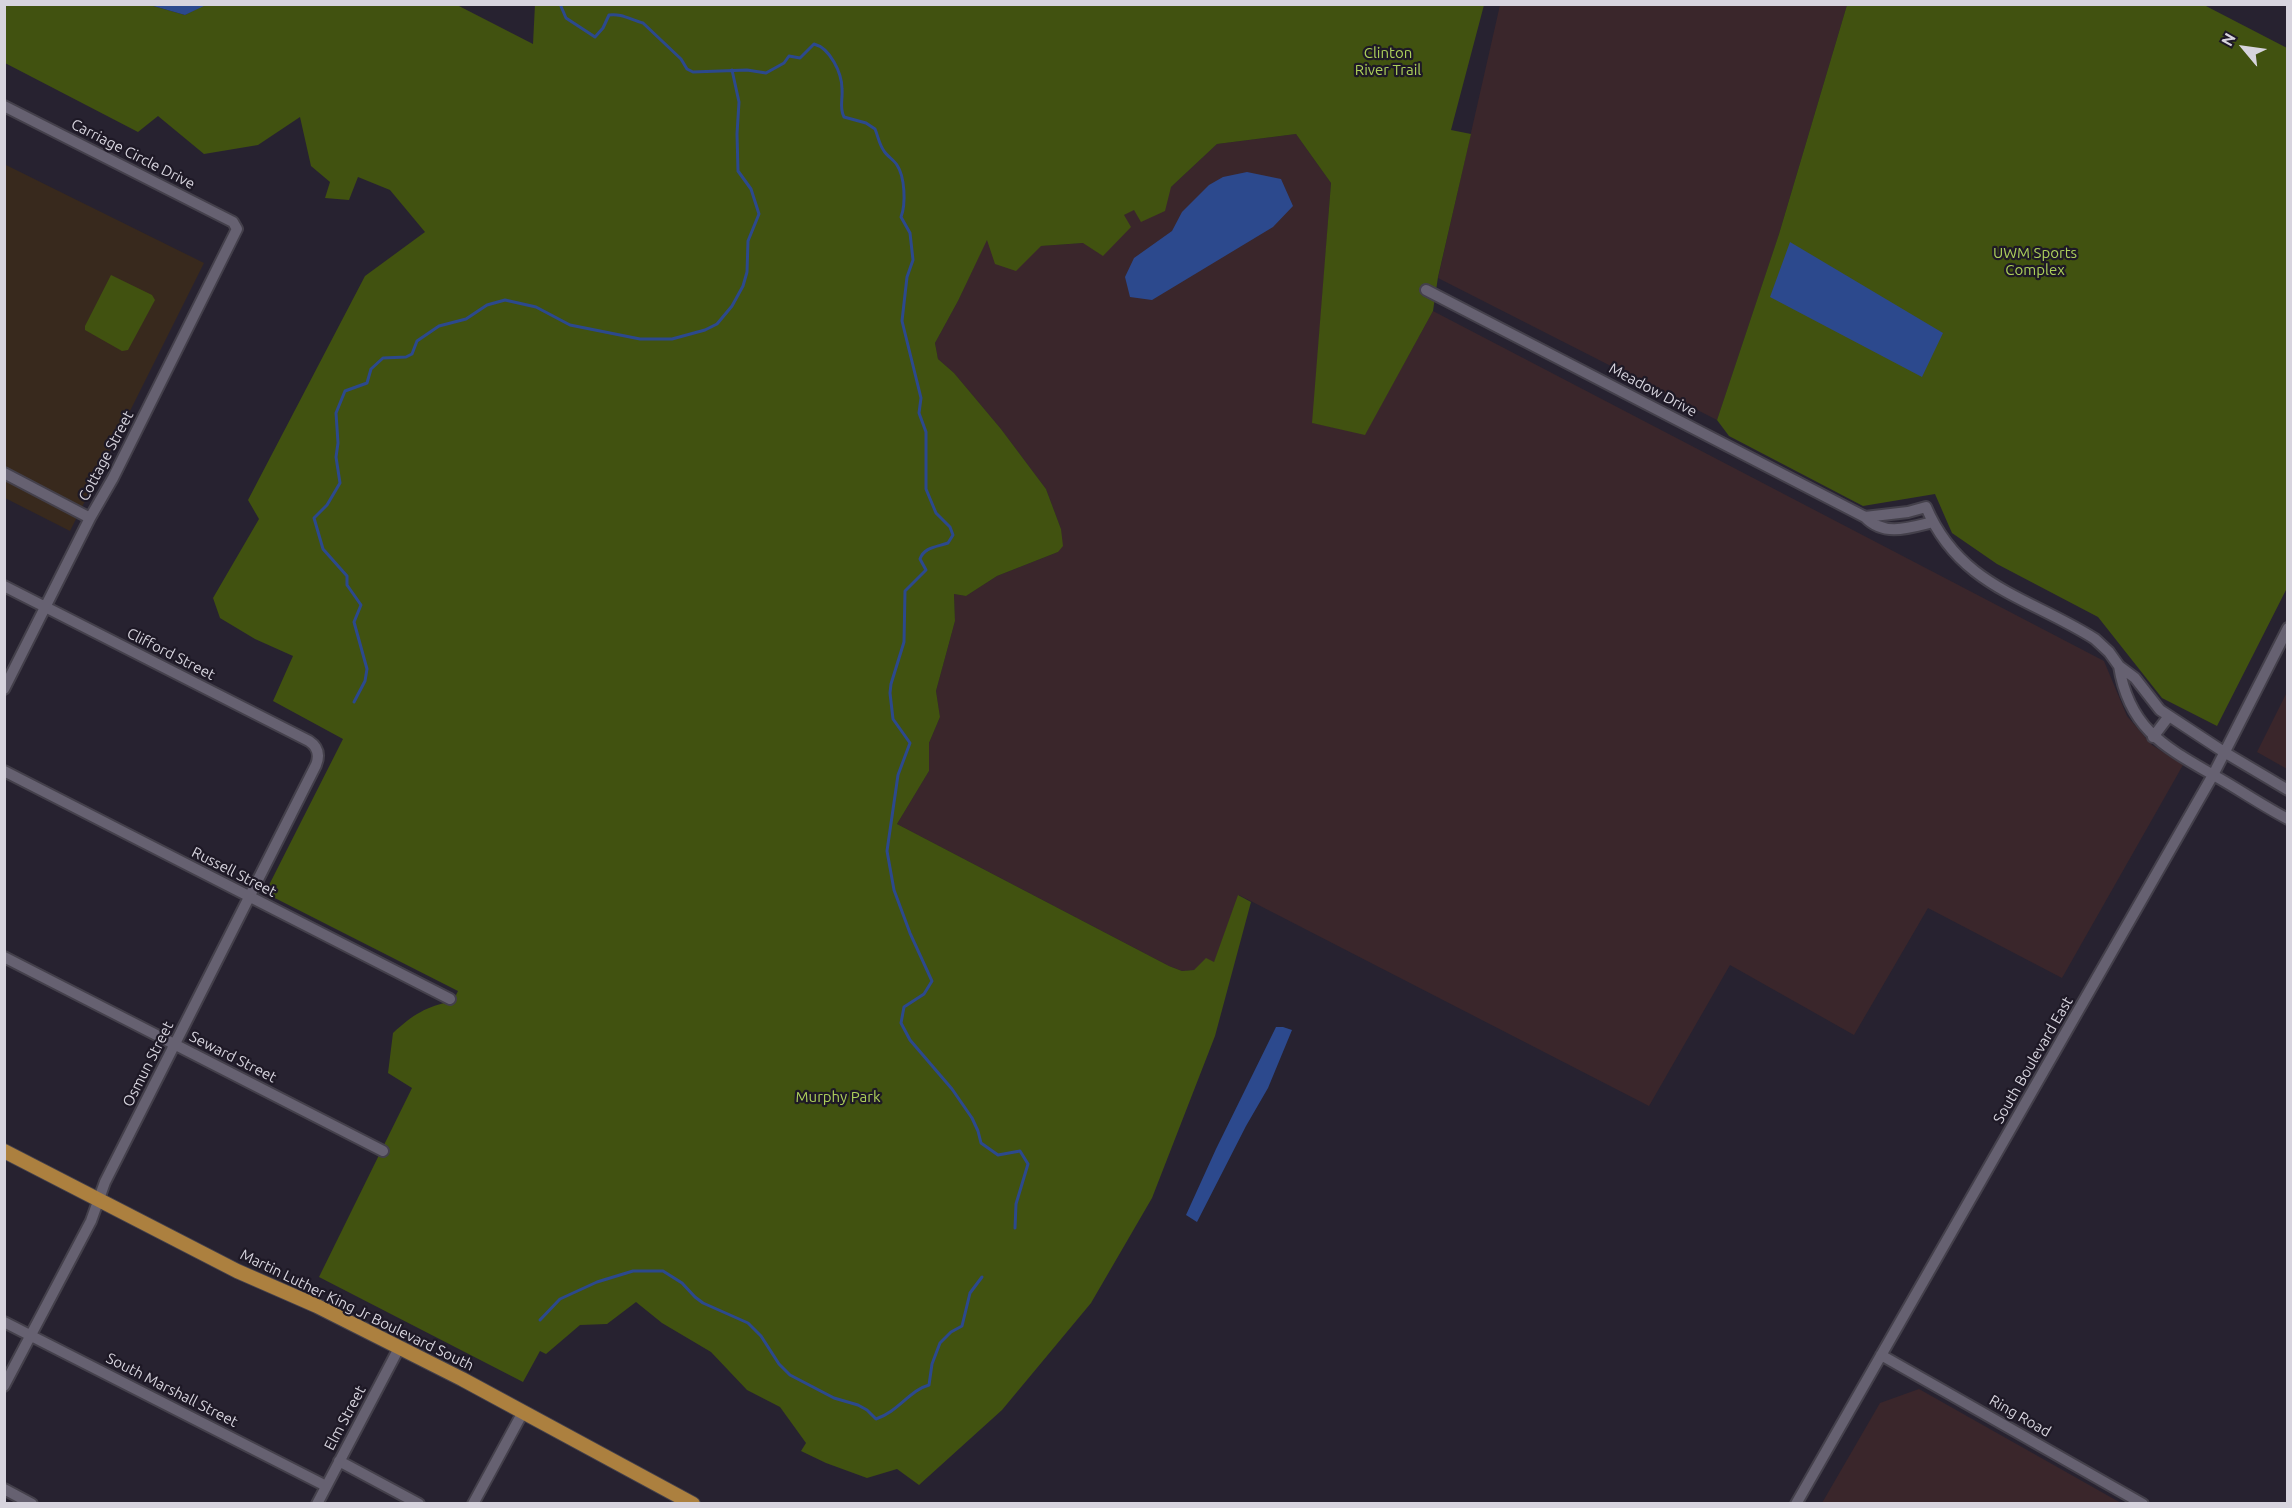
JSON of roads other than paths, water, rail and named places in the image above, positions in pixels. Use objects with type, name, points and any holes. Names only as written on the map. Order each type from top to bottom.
[{"type":"main road","name":"Martin Luther King Jr Boulevard South","points":[[4,1151],[237,1271],[317,1306],[399,1347],[693,1503]]},
{"type":"street","name":"Carriage Circle Drive","points":[[4,106],[232,222],[237,229],[235,237]]},
{"type":"street","name":"Cottage Street","points":[[4,689],[235,237]]},
{"type":"street","name":"Meadow Drive","points":[[1426,290],[1865,517],[1878,527],[1904,530],[1933,522]]},
{"type":"street","points":[[4,473],[90,518]]},
{"type":"street","points":[[1865,517],[1908,512],[1926,507],[1950,549],[1973,572],[2095,639],[2120,666],[2135,678],[2150,698],[2169,716],[2288,790]]},
{"type":"street","name":"Clifford Street","points":[[4,586],[309,741],[316,747],[319,755]]},
{"type":"street","name":"South Boulevard East","points":[[1796,1503],[2213,775],[2288,628]]},
{"type":"street","points":[[2120,666],[2122,685],[2130,704],[2141,723],[2153,737],[2213,775],[2286,814]]},
{"type":"street","points":[[2153,737],[2169,716]]},
{"type":"street","name":"Osmun Street","points":[[4,1386],[91,1221],[105,1182],[319,755]]},
{"type":"street","name":"Russell Street","points":[[4,771],[450,999]]},
{"type":"street","name":"Seward Street","points":[[4,957],[383,1151]]},
{"type":"street","name":"South Marshall Street","points":[[4,1322],[326,1486]]},
{"type":"street","name":"Elm Street","points":[[316,1503],[399,1347]]},
{"type":"street","name":"Ring Road","points":[[1881,1355],[2143,1503]]},
{"type":"street","points":[[473,1503],[523,1412]]},
{"type":"street","points":[[339,1461],[418,1503]]},
{"type":"street","points":[[4,1490],[32,1503]]},
{"type":"water","points":[[150,5],[206,5],[185,15]]},
{"type":"water","points":[[1247,172],[1281,179],[1293,206],[1273,227],[1152,300],[1130,297],[1125,277],[1134,258],[1172,231],[1182,212],[1209,185],[1223,177]]},
{"type":"water","points":[[1790,242],[1943,333],[1922,377],[1770,297]]},
{"type":"water","points":[[1276,1027],[1292,1030],[1268,1088],[1197,1222],[1186,1215]]},
{"type":"waterway","points":[[560,4],[566,18],[595,37],[603,28],[609,15],[622,16],[643,23],[681,59],[687,69],[693,72],[747,70],[766,73],[784,63],[789,56],[800,58],[814,44],[820,46],[830,56],[840,76],[844,117],[866,123],[875,129],[882,148],[900,170],[904,191],[901,217],[910,233],[913,260],[907,277],[902,321],[921,398],[919,413],[926,432],[926,489],[936,513],[950,527],[953,535],[948,543],[931,548],[922,555],[920,559],[926,570],[905,591],[904,642],[890,693],[893,719],[910,743],[898,775],[887,851],[894,890],[910,933],[932,981],[924,994],[904,1007],[901,1023],[910,1040],[952,1089],[972,1118],[981,1143],[998,1155],[1020,1151],[1028,1164],[1016,1204],[1015,1228]]},
{"type":"waterway","points":[[354,702],[365,681],[367,669],[354,622],[361,605],[347,585],[347,576],[323,549],[314,518],[327,505],[340,483],[336,457],[338,443],[336,413],[345,391],[367,383],[371,369],[383,358],[406,357],[412,354],[417,341],[439,326],[466,319],[487,305],[505,300],[536,307],[570,325],[640,339],[672,339],[705,330],[717,324],[732,306],[743,286],[747,272],[748,241],[759,214],[751,189],[738,171],[739,102],[732,70]]},
{"type":"waterway","points":[[540,1320],[560,1299],[597,1282],[633,1271],[663,1271],[682,1283],[703,1303],[748,1323],[761,1336],[779,1364],[790,1375],[834,1398],[858,1405],[876,1419],[884,1416],[916,1391],[929,1385],[932,1364],[940,1343],[951,1332],[962,1326],[970,1293],[982,1277]]},
{"type":"park label","name":"Clinton River Trail","points":[[1388,62]]},
{"type":"park label","name":"UWM Sports Complex","points":[[2035,262]]},
{"type":"park label","name":"Murphy Park","points":[[838,1097]]}]
